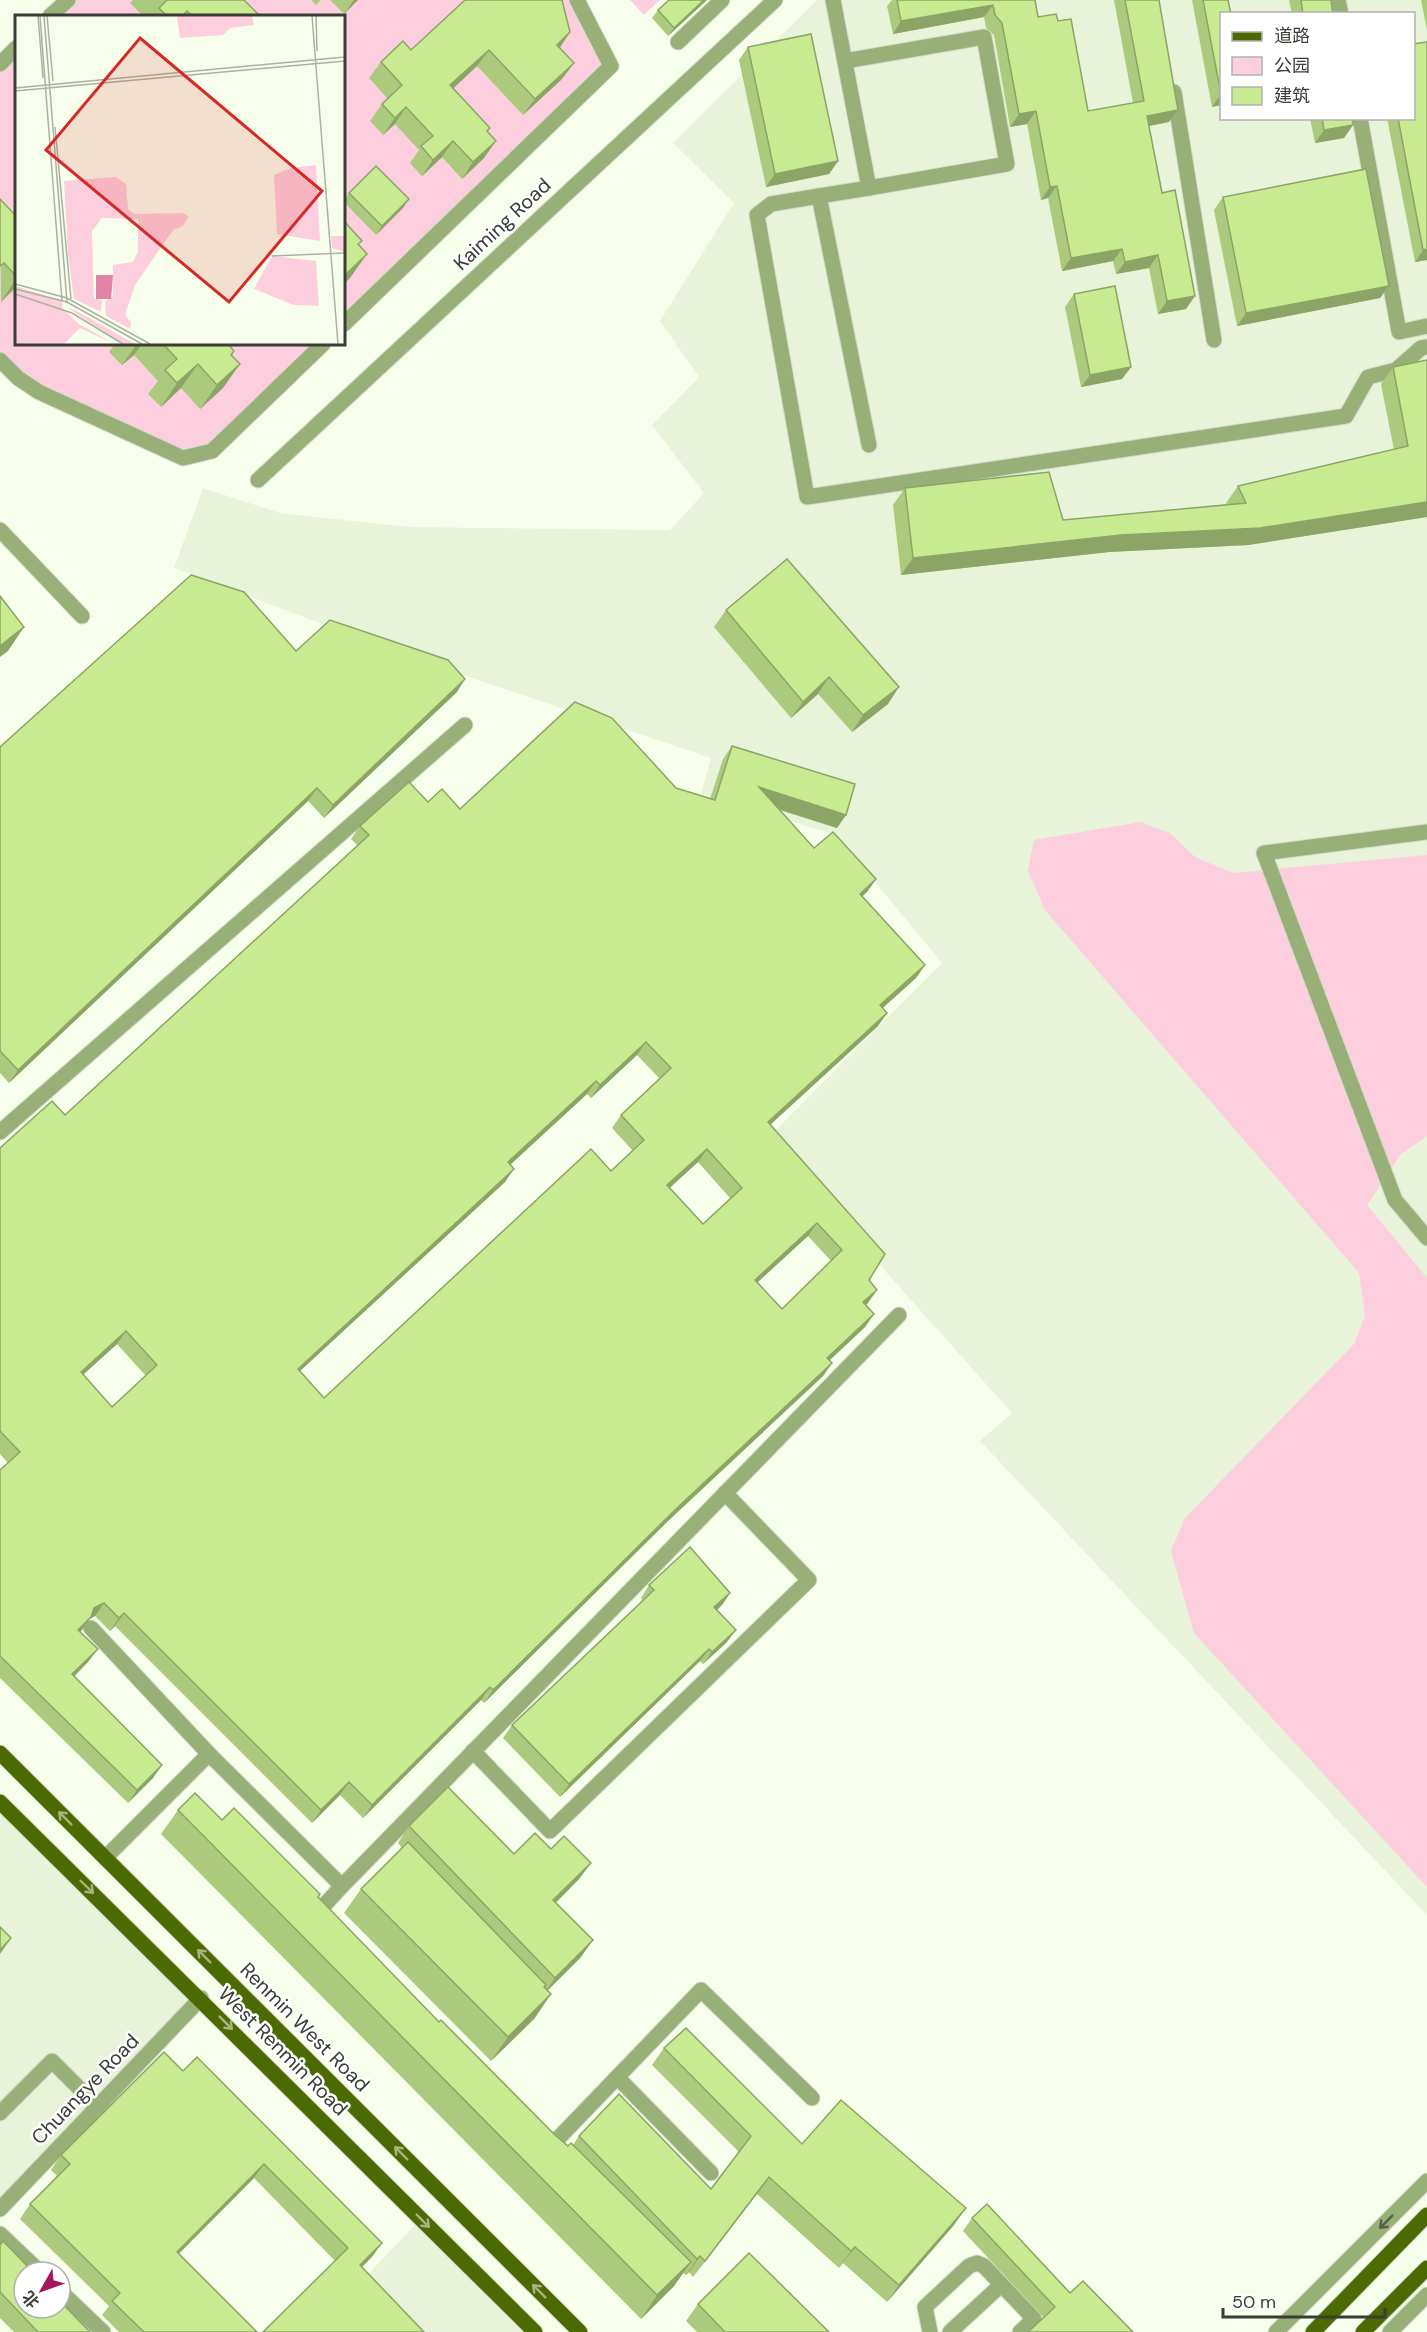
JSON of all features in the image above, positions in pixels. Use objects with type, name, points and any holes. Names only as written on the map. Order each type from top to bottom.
[{"type":"main road","name":"Renmin West Road","points":[[0,1753],[580,2332]]},
{"type":"main road","name":"West Renmin Road","points":[[0,1802],[201,1998],[535,2332]]},
{"type":"main road","points":[[1313,2332],[1427,2215]]},
{"type":"main road","points":[[1363,2332],[1427,2268]]},
{"type":"street","points":[[52,15],[68,0]]},
{"type":"street","points":[[345,323],[611,66],[577,0]]},
{"type":"street","points":[[678,42],[722,0]]},
{"type":"street","name":"Kaiming Road","points":[[258,480],[775,0]]},
{"type":"street","points":[[833,0],[869,188]]},
{"type":"street","points":[[844,61],[984,37],[1007,164],[771,204],[757,215],[807,497],[1346,416],[1368,377],[1396,370],[1421,348],[1427,347]]},
{"type":"street","points":[[0,64],[15,49]]},
{"type":"street","points":[[1172,82],[1214,340]]},
{"type":"street","points":[[1360,120],[1399,332],[1427,327]]},
{"type":"street","points":[[819,196],[869,445]]},
{"type":"street","points":[[0,360],[18,378],[39,392],[183,458],[212,451],[322,345]]},
{"type":"street","points":[[0,530],[82,616]]},
{"type":"street","points":[[0,1132],[465,725]]},
{"type":"street","points":[[1427,832],[1264,853],[1395,1200],[1427,1238]]},
{"type":"street","points":[[335,1929],[318,1912],[342,1886],[387,1848],[473,1751],[899,1315]]},
{"type":"street","points":[[473,1751],[550,1831],[808,1580],[725,1493]]},
{"type":"street","points":[[91,1628],[209,1754],[342,1886]]},
{"type":"street","points":[[105,1858],[209,1754]]},
{"type":"street","points":[[549,2147],[701,1990],[812,2098]]},
{"type":"street","name":"Chuangye Road","points":[[0,2209],[201,1998]]},
{"type":"street","points":[[0,2114],[52,2061],[98,2107]]},
{"type":"street","points":[[616,2077],[711,2173]]},
{"type":"street","points":[[1276,2332],[1427,2181]]},
{"type":"street","points":[[0,2234],[27,2260]]},
{"type":"street","points":[[930,2332],[925,2307],[969,2266],[977,2263],[984,2266],[1034,2319],[1020,2332]]},
{"type":"street","points":[[950,2332],[1001,2285]]},
{"type":"street","points":[[1390,2332],[1427,2295]]},
{"type":"street","points":[[72,2302],[103,2332]]},
{"type":"shaded area","points":[[817,0],[1427,0],[1427,1915],[980,1441],[1012,1413],[767,1139],[942,963],[836,835],[701,794],[711,758],[415,659],[174,568],[203,488],[280,513],[408,527],[670,530],[704,493],[652,425],[699,377],[660,321],[734,203],[673,143]]},
{"type":"shaded area","points":[[0,1802],[201,1998],[0,2209]]},
{"type":"shaded area","points":[[415,2225],[523,2332],[323,2332],[318,2327]]},
{"type":"green space","points":[[68,0],[577,0],[611,66],[345,323],[345,15],[52,15]]},
{"type":"green space","points":[[630,0],[660,0],[644,15]]},
{"type":"green space","points":[[15,49],[15,345],[322,345],[212,451],[183,458],[39,392],[0,360],[0,64]]},
{"type":"green space","points":[[1141,822],[1171,834],[1195,857],[1233,873],[1427,855],[1427,1136],[1401,1154],[1367,1205],[1427,1278],[1427,1887],[1194,1633],[1171,1551],[1185,1518],[1354,1344],[1365,1316],[1359,1273],[1045,910],[1028,871],[1034,840]]},
{"type":"building","points":[[167,0],[244,0],[259,15],[192,15],[187,11],[183,15],[166,15],[159,8]]},
{"type":"building","points":[[465,0],[562,0],[570,32],[557,45],[574,63],[535,99],[489,50],[450,85],[490,128],[487,131],[496,141],[473,162],[453,141],[433,160],[421,146],[433,136],[406,107],[395,118],[382,104],[402,85],[381,62],[403,41],[411,50]]},
{"type":"building","points":[[669,0],[704,0],[674,28],[658,10]]},
{"type":"building","points":[[897,0],[1035,0],[1038,17],[1056,14],[1058,21],[1071,19],[1088,111],[1144,101],[1125,0],[1159,0],[1178,110],[1147,116],[1162,193],[1175,190],[1195,296],[1167,301],[1158,255],[1125,262],[1122,249],[1071,258],[1057,186],[1050,187],[1036,111],[1019,114],[1002,23],[995,15],[993,5],[901,21]]},
{"type":"building","points":[[1203,0],[1228,0],[1231,12],[1220,12],[1220,89]]},
{"type":"building","points":[[1301,0],[1331,0],[1333,12],[1303,12]]},
{"type":"building","points":[[811,34],[838,161],[775,174],[748,47]]},
{"type":"building","points":[[1427,42],[1427,249],[1423,250],[1398,120],[1415,120],[1415,44]]},
{"type":"building","points":[[1322,120],[1352,120],[1353,125],[1324,130]]},
{"type":"building","points":[[376,166],[409,199],[382,226],[349,193]]},
{"type":"building","points":[[1366,169],[1389,286],[1246,313],[1223,197]]},
{"type":"building","points":[[0,199],[15,215],[15,275],[4,263],[0,266]]},
{"type":"building","points":[[345,222],[362,241],[358,244],[367,254],[345,275]]},
{"type":"building","points":[[1115,286],[1131,367],[1090,375],[1074,294]]},
{"type":"building","points":[[164,345],[229,345],[234,351],[231,355],[240,364],[217,385],[198,364],[177,383],[165,370],[177,359]]},
{"type":"building","points":[[1427,360],[1427,502],[1260,528],[1121,535],[913,558],[905,488],[1049,472],[1063,520],[1246,503],[1238,486],[1408,446],[1393,367]]},
{"type":"building","points":[[787,559],[899,687],[863,715],[829,677],[803,702],[726,610]]},
{"type":"building","points":[[191,575],[244,592],[296,651],[330,620],[448,660],[465,679],[333,805],[317,788],[18,1070],[0,1051],[0,747]]},
{"type":"building","points":[[0,596],[24,627],[0,646]]},
{"type":"building","points":[[575,702],[612,718],[676,788],[715,800],[732,746],[855,784],[846,815],[759,787],[814,848],[833,832],[876,879],[860,894],[925,965],[880,1005],[887,1013],[768,1122],[885,1254],[869,1280],[877,1290],[863,1302],[874,1314],[827,1358],[832,1363],[677,1508],[493,1690],[490,1687],[372,1805],[349,1782],[321,1810],[124,1613],[119,1618],[104,1603],[94,1608],[91,1617],[78,1630],[98,1649],[72,1674],[162,1765],[137,1790],[0,1656],[0,1470],[20,1452],[0,1431],[0,1148],[52,1101],[65,1115],[369,835],[360,826],[409,782],[428,802],[442,789],[460,809]],"holes":[[[646,1042],[671,1068],[621,1115],[644,1140],[611,1171],[591,1149],[324,1398],[298,1369],[514,1169],[508,1162],[596,1081],[600,1085]],[[707,1149],[742,1188],[703,1224],[667,1185]],[[817,1223],[842,1250],[782,1309],[755,1280]],[[126,1331],[157,1365],[112,1407],[81,1372]]]},
{"type":"building","points":[[690,1547],[730,1593],[714,1607],[736,1630],[712,1652],[709,1649],[569,1784],[512,1725],[654,1590],[649,1585]]},
{"type":"building","points":[[448,1787],[514,1854],[535,1833],[551,1849],[564,1836],[591,1863],[553,1900],[593,1940],[555,1978],[409,1826]]},
{"type":"building","points":[[195,1793],[222,1820],[234,1808],[320,1894],[318,1897],[439,2022],[441,2020],[555,2135],[568,2146],[571,2143],[691,2262],[657,2295],[178,1810]]},
{"type":"building","points":[[408,1842],[546,1985],[544,1987],[551,1994],[508,2037],[361,1889]]},
{"type":"building","points":[[0,1927],[11,1938],[0,1950]]},
{"type":"building","points":[[686,2028],[802,2144],[841,2100],[966,2208],[899,2285],[855,2247],[851,2251],[769,2177],[705,2261],[700,2256],[697,2259],[579,2136],[619,2094],[711,2189],[751,2136],[664,2048]]},
{"type":"building","points":[[164,2052],[183,2071],[197,2057],[382,2243],[360,2265],[424,2332],[263,2332],[348,2248],[264,2164],[177,2252],[257,2332],[144,2332],[112,2301],[120,2293],[30,2204],[70,2164],[61,2155]]},
{"type":"building","points":[[987,2204],[1070,2293],[1083,2281],[1133,2332],[1028,2332],[1055,2307],[972,2218]]},
{"type":"building","points":[[3,2241],[21,2260],[12,2260],[12,2305],[0,2292],[0,2245]]},
{"type":"building","points":[[749,2253],[829,2332],[725,2332],[698,2304]]},
{"type":"building","points":[[72,2313],[90,2332],[38,2332],[27,2320],[72,2320]]}]
